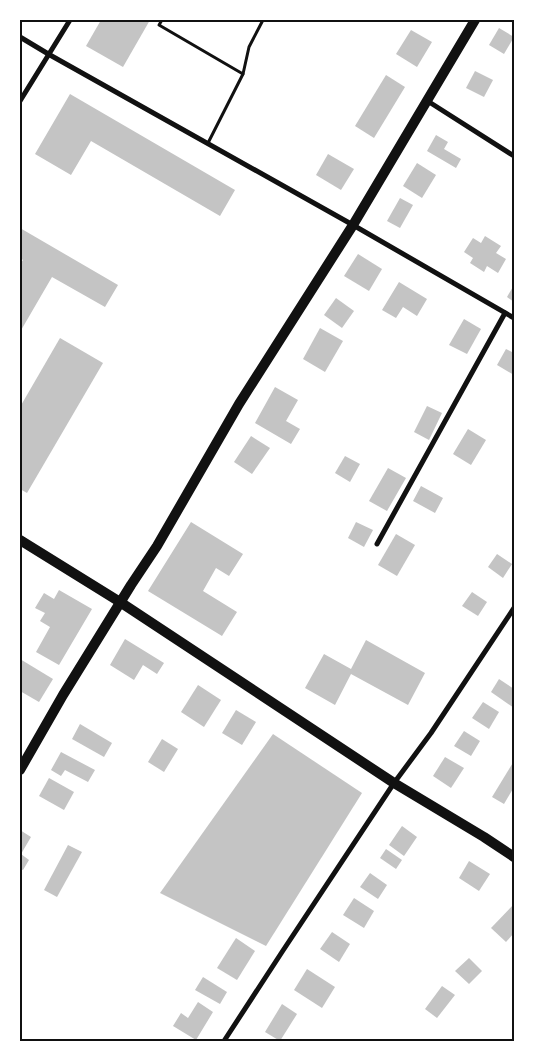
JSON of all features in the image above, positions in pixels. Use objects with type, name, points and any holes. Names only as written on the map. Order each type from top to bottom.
[{"type":"main road","points":[[20,770],[63,695],[157,546],[238,404],[352,225],[475,20]]},
{"type":"main road","points":[[20,540],[120,602],[394,784],[514,857]]},
{"type":"street","points":[[20,101],[70,20]]},
{"type":"street","points":[[20,37],[514,318]]},
{"type":"street","points":[[426,100],[514,156]]},
{"type":"street","points":[[377,544],[505,313]]},
{"type":"street","points":[[224,1041],[394,784],[431,733],[514,608]]},
{"type":"lane","points":[[162,20],[159,25],[243,74]]},
{"type":"lane","points":[[208,143],[243,74],[249,47],[263,20]]},
{"type":"building","points":[[101,20],[150,20],[123,67],[86,46]]},
{"type":"building","points":[[499,28],[514,37],[504,54],[489,45]]},
{"type":"building","points":[[411,30],[432,42],[417,67],[396,54]]},
{"type":"building","points":[[475,71],[493,80],[484,97],[466,88]]},
{"type":"building","points":[[386,75],[405,87],[374,138],[355,126]]},
{"type":"building","points":[[70,94],[235,190],[220,216],[91,141],[71,175],[35,154]]},
{"type":"building","points":[[436,135],[448,142],[444,149],[461,159],[456,168],[427,151]]},
{"type":"building","points":[[328,154],[354,169],[341,190],[316,175]]},
{"type":"building","points":[[417,163],[436,175],[422,198],[403,186]]},
{"type":"building","points":[[400,198],[413,205],[400,228],[387,221]]},
{"type":"building","points":[[20,228],[118,285],[105,307],[52,277],[20,332],[20,264],[23,260],[20,258]]},
{"type":"building","points":[[485,236],[501,246],[496,253],[506,259],[498,273],[487,266],[484,272],[470,263],[473,258],[464,252],[473,238],[481,243]]},
{"type":"building","points":[[358,254],[382,269],[369,291],[344,276]]},
{"type":"building","points":[[399,282],[427,299],[417,316],[403,307],[396,318],[382,310]]},
{"type":"building","points":[[514,285],[514,302],[507,297]]},
{"type":"building","points":[[336,298],[354,311],[342,328],[324,315]]},
{"type":"building","points":[[464,319],[481,329],[467,354],[449,345]]},
{"type":"building","points":[[320,328],[343,341],[325,372],[303,359]]},
{"type":"building","points":[[60,338],[103,363],[27,493],[20,489],[20,407]]},
{"type":"building","points":[[506,349],[514,353],[514,375],[497,365]]},
{"type":"building","points":[[275,387],[298,400],[286,421],[300,429],[291,444],[255,423]]},
{"type":"building","points":[[427,406],[442,413],[429,440],[414,432]]},
{"type":"building","points":[[468,429],[486,440],[471,465],[453,454]]},
{"type":"building","points":[[251,436],[270,448],[252,474],[234,462]]},
{"type":"building","points":[[345,456],[360,464],[350,482],[335,473]]},
{"type":"building","points":[[388,468],[406,478],[387,511],[369,501]]},
{"type":"building","points":[[421,486],[443,498],[435,513],[413,501]]},
{"type":"building","points":[[191,522],[243,554],[229,576],[216,568],[203,591],[237,612],[222,636],[148,591]]},
{"type":"building","points":[[356,522],[373,530],[364,547],[348,538]]},
{"type":"building","points":[[396,534],[415,545],[397,576],[378,565]]},
{"type":"building","points":[[497,554],[512,564],[503,578],[488,567]]},
{"type":"building","points":[[59,590],[92,609],[59,665],[36,652],[50,627],[40,621],[45,613],[35,608],[44,593],[54,599]]},
{"type":"building","points":[[472,592],[487,602],[478,616],[462,606]]},
{"type":"building","points":[[125,639],[164,663],[157,674],[143,665],[134,680],[110,665]]},
{"type":"building","points":[[366,640],[425,673],[408,705],[351,674],[335,705],[305,688],[324,654],[351,669]]},
{"type":"building","points":[[20,659],[53,679],[39,702],[20,691]]},
{"type":"building","points":[[499,679],[514,689],[514,708],[491,692]]},
{"type":"building","points":[[198,685],[221,700],[204,727],[181,712]]},
{"type":"building","points":[[483,702],[499,712],[489,729],[472,718]]},
{"type":"building","points":[[236,710],[256,722],[242,745],[222,733]]},
{"type":"building","points":[[80,724],[112,743],[104,757],[72,739]]},
{"type":"building","points":[[464,731],[480,741],[471,756],[454,746]]},
{"type":"building","points":[[273,734],[362,793],[266,946],[160,893]]},
{"type":"building","points":[[162,739],[178,749],[164,772],[148,762]]},
{"type":"building","points":[[61,752],[95,770],[88,782],[65,770],[61,776],[51,770]]},
{"type":"building","points":[[445,757],[464,768],[451,788],[433,776]]},
{"type":"building","points":[[514,761],[514,787],[504,804],[492,797]]},
{"type":"building","points":[[49,778],[74,792],[64,810],[39,796]]},
{"type":"building","points":[[402,826],[417,837],[404,856],[389,845]]},
{"type":"building","points":[[20,830],[31,837],[21,854],[29,860],[23,870],[20,869]]},
{"type":"building","points":[[68,845],[82,852],[57,897],[44,890]]},
{"type":"building","points":[[386,849],[402,860],[396,869],[380,858]]},
{"type":"building","points":[[469,861],[490,874],[479,891],[459,878]]},
{"type":"building","points":[[370,873],[387,885],[378,899],[360,887]]},
{"type":"building","points":[[354,898],[374,911],[364,928],[343,915]]},
{"type":"building","points":[[514,904],[514,933],[506,942],[491,928]]},
{"type":"building","points":[[332,932],[350,944],[339,962],[320,949]]},
{"type":"building","points":[[236,938],[255,951],[237,980],[217,968]]},
{"type":"building","points":[[469,958],[482,971],[469,984],[455,971]]},
{"type":"building","points":[[307,969],[335,987],[322,1008],[294,990]]},
{"type":"building","points":[[203,977],[227,992],[220,1004],[195,990]]},
{"type":"building","points":[[442,986],[455,995],[437,1018],[425,1009]]},
{"type":"building","points":[[198,1002],[213,1012],[196,1040],[173,1026],[181,1013],[188,1018]]},
{"type":"building","points":[[282,1004],[297,1014],[280,1041],[265,1032]]}]
